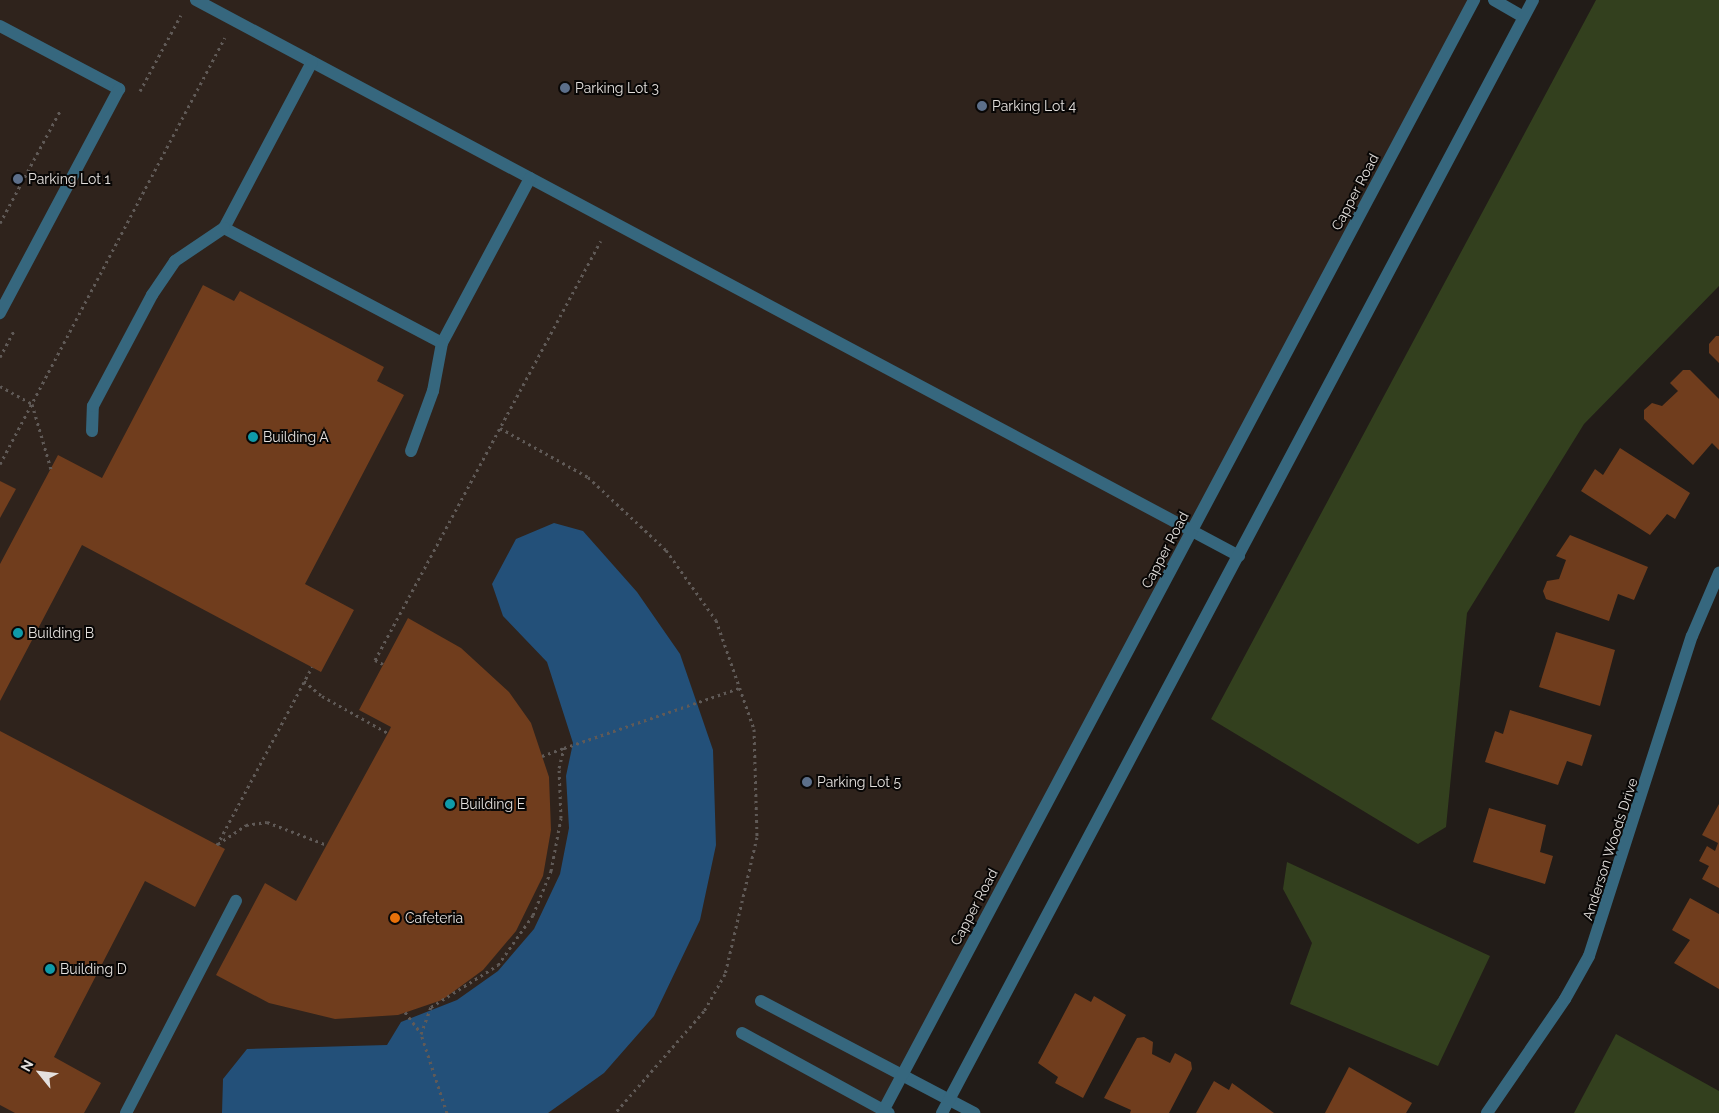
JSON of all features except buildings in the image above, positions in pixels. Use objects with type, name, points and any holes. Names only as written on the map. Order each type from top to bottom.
[{"type":"street","points":[[196,0],[1239,556]]},
{"type":"street","name":"Capper Road","points":[[885,1112],[902,1074],[1474,0]]},
{"type":"street","points":[[1494,0],[1524,17]]},
{"type":"street","points":[[942,1113],[1533,0]]},
{"type":"street","points":[[0,26],[119,89],[0,313]]},
{"type":"street","points":[[92,431],[93,406],[152,295],[176,261],[224,228],[312,62]]},
{"type":"street","points":[[411,451],[433,391],[442,343],[530,178]]},
{"type":"street","points":[[224,228],[442,343]]},
{"type":"street","name":"Anderson Woods Drive","points":[[1487,1113],[1565,999],[1589,956],[1692,636],[1719,573]]},
{"type":"street","points":[[126,1113],[236,901]]},
{"type":"street","points":[[761,1000],[974,1113]]},
{"type":"street","points":[[742,1033],[885,1112]]},
{"type":"path","points":[[0,464],[225,38]]},
{"type":"path","points":[[0,223],[60,112]]},
{"type":"path","points":[[383,664],[375,660],[602,238]]},
{"type":"path","points":[[0,386],[32,404],[51,469]]},
{"type":"path","points":[[500,428],[588,477],[666,550],[716,620],[754,729],[758,837],[725,974],[704,1011],[615,1113]]},
{"type":"path","points":[[312,667],[217,845],[246,826],[267,822],[327,844]]},
{"type":"path","points":[[304,681],[322,696],[388,733]]},
{"type":"path","points":[[542,756],[739,688]]},
{"type":"path","points":[[421,1034],[431,1008],[498,965],[533,915],[551,872],[561,818],[559,768],[564,748]]},
{"type":"path","points":[[406,1012],[421,1034],[447,1113]]},
{"type":"shaded area","points":[[0,0],[1470,0],[879,1113],[0,1113]]},
{"type":"green space","points":[[1596,0],[1719,0],[1719,286],[1584,424],[1467,613],[1446,827],[1418,844],[1211,719]]},
{"type":"green space","points":[[1287,862],[1490,956],[1438,1066],[1290,1004],[1312,943],[1283,889]]},
{"type":"green space","points":[[1616,1034],[1719,1091],[1719,1113],[1574,1113]]},
{"type":"water","points":[[554,523],[583,531],[637,592],[680,654],[713,750],[716,845],[700,920],[654,1016],[604,1073],[548,1113],[222,1113],[223,1079],[247,1049],[387,1045],[401,1022],[457,1000],[498,971],[534,929],[560,874],[569,828],[566,776],[573,743],[547,662],[503,616],[492,584],[516,539]]},
{"type":"place","name":"Parking Lot 3","points":[[565,88]]},
{"type":"place","name":"Parking Lot 4","points":[[982,106]]},
{"type":"place","name":"Parking Lot 1","points":[[18,179]]},
{"type":"place","name":"Building A","points":[[253,437]]},
{"type":"place","name":"Building B","points":[[18,633]]},
{"type":"place","name":"Parking Lot 5","points":[[807,782]]},
{"type":"place","name":"Building E","points":[[450,804]]},
{"type":"place","name":"Cafeteria","points":[[395,918]]},
{"type":"place","name":"Building D","points":[[50,969]]}]
